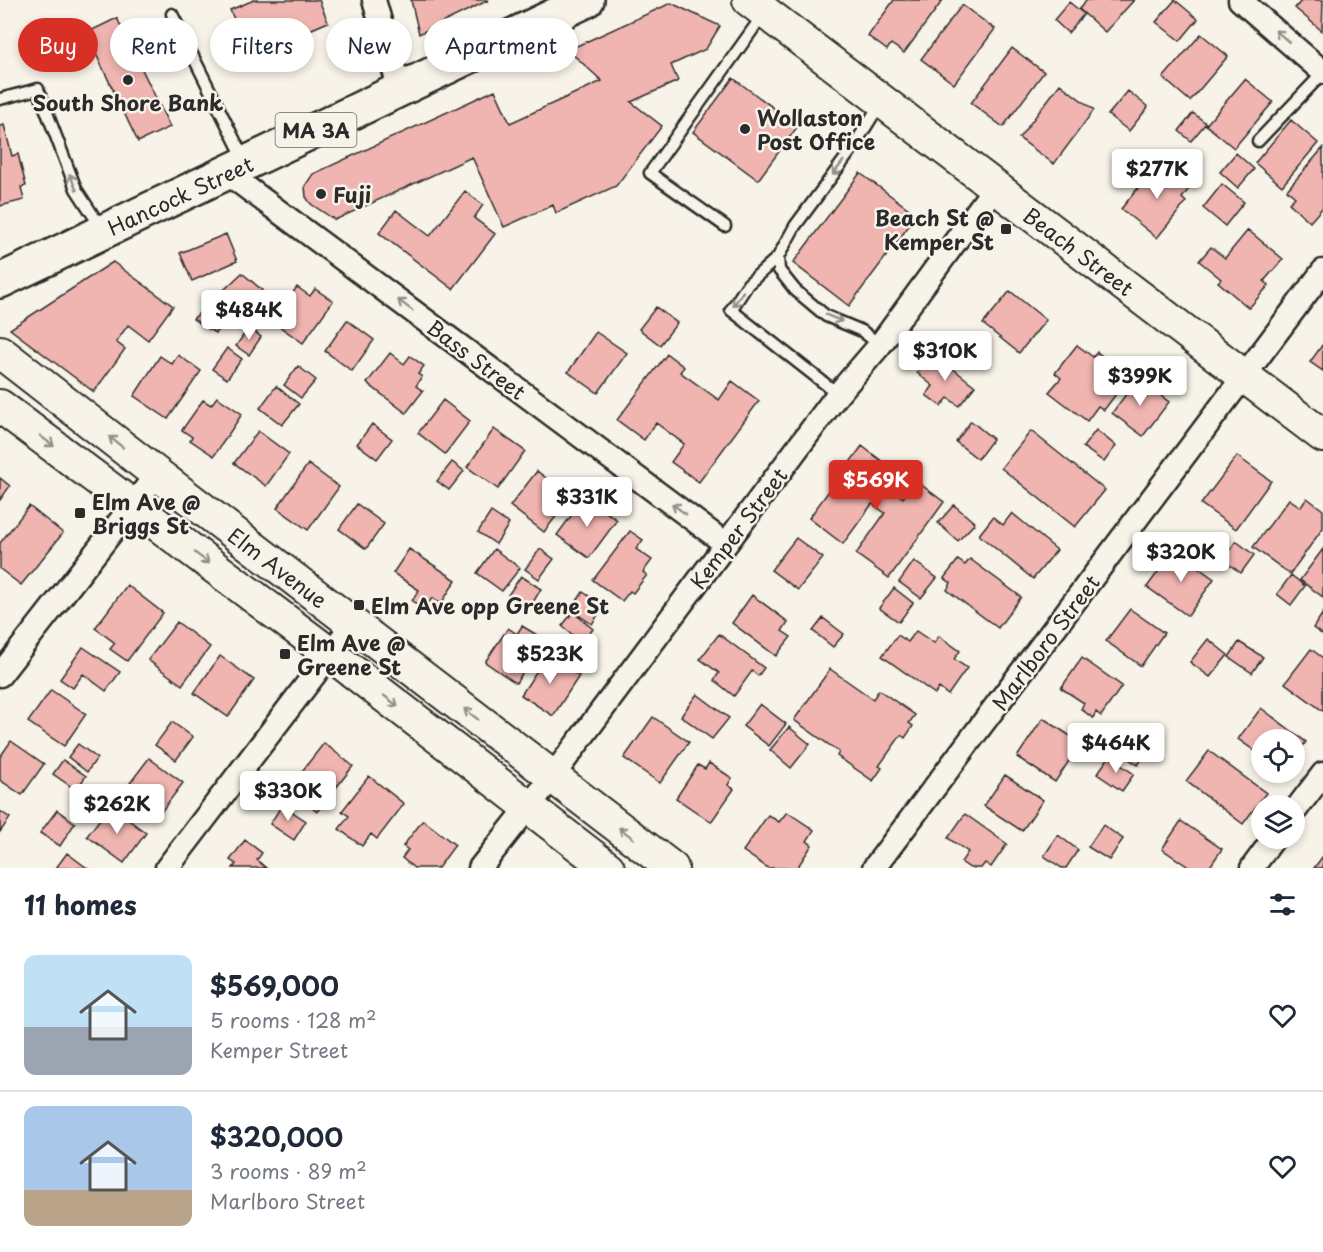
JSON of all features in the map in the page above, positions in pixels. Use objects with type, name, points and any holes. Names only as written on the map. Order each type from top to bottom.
[{"type":"main road","name":"Hancock Street","points":[[4,275],[104,232],[587,0]]},
{"type":"street","points":[[374,0],[400,91]]},
{"type":"street","points":[[1240,0],[1323,72]]},
{"type":"street","name":"Beach Street","points":[[757,6],[1323,436]]},
{"type":"street","name":"Bass Street","points":[[237,168],[726,544]]},
{"type":"street","name":"Kemper Street","points":[[480,868],[552,777],[838,394],[880,345],[995,187]]},
{"type":"street","name":"Marlboro Street","points":[[874,868],[1323,272]]},
{"type":"street","name":"Elm Avenue","points":[[0,351],[672,868]]},
{"type":"street","name":"Elm Avenue","points":[[0,406],[330,654],[608,868]]},
{"type":"street","points":[[0,675],[157,474]]},
{"type":"street","points":[[167,868],[353,624]]},
{"type":"street","points":[[1305,798],[1323,774]]},
{"type":"street","points":[[1252,868],[1266,849]]},
{"type":"lane","points":[[725,226],[650,173],[757,6]]},
{"type":"lane","points":[[172,14],[237,168]]},
{"type":"lane","points":[[1258,141],[1323,72]]},
{"type":"lane","points":[[0,99],[38,89],[76,189],[104,232]]},
{"type":"lane","points":[[838,394],[731,310],[748,284],[778,257],[795,226],[850,152],[882,102]]},
{"type":"lane","points":[[778,257],[779,270],[795,290],[826,315],[862,331],[880,345]]},
{"type":"building","points":[[254,0],[319,0],[326,23],[314,28],[314,18],[233,18],[230,10]]},
{"type":"building","points":[[411,0],[489,0],[452,18],[424,18],[424,32],[419,34]]},
{"type":"building","points":[[894,0],[943,0],[904,53],[891,44],[887,50],[868,36]]},
{"type":"building","points":[[1087,0],[1134,0],[1105,32],[1079,9]]},
{"type":"building","points":[[1175,0],[1198,19],[1180,41],[1156,22]]},
{"type":"building","points":[[1302,0],[1323,0],[1322,31],[1295,8]]},
{"type":"building","points":[[1069,2],[1084,14],[1068,33],[1054,20]]},
{"type":"building","points":[[671,3],[720,26],[706,49],[671,65],[678,81],[631,102],[662,126],[616,186],[556,213],[553,205],[504,227],[472,157],[335,220],[311,204],[306,197],[305,186],[313,174],[495,90],[510,123],[602,81],[578,59],[578,45]]},
{"type":"building","points":[[962,5],[995,29],[954,84],[921,59]]},
{"type":"building","name":"South Shore Bank","points":[[110,21],[110,72],[143,72],[170,127],[138,142],[98,58],[98,27]]},
{"type":"building","points":[[1201,34],[1228,56],[1190,101],[1163,78]]},
{"type":"building","points":[[1012,48],[1044,72],[1003,127],[971,103]]},
{"type":"building","name":"Wollaston Post Office","points":[[733,78],[798,126],[758,180],[693,132]]},
{"type":"building","points":[[1245,79],[1273,102],[1234,148],[1206,125]]},
{"type":"building","points":[[1060,84],[1094,110],[1054,164],[1019,138]]},
{"type":"building","points":[[1128,91],[1148,107],[1129,131],[1108,115]]},
{"type":"building","points":[[1193,113],[1206,123],[1191,141],[1179,131]]},
{"type":"building","points":[[1291,120],[1318,143],[1282,186],[1255,163]]},
{"type":"building","points":[[4,125],[12,156],[18,154],[26,186],[21,187],[24,200],[0,206],[0,126]]},
{"type":"building","points":[[1323,148],[1323,207],[1310,222],[1289,203],[1295,197],[1287,190]]},
{"type":"building","points":[[1236,153],[1254,169],[1238,188],[1220,172]]},
{"type":"building","points":[[1160,161],[1191,186],[1182,198],[1186,202],[1157,238],[1121,209]]},
{"type":"building","points":[[860,173],[917,215],[849,306],[793,263]]},
{"type":"building","points":[[1222,184],[1244,202],[1225,226],[1203,208]]},
{"type":"building","points":[[465,191],[483,205],[474,218],[495,234],[453,289],[379,233],[396,210],[430,236]]},
{"type":"building","points":[[1248,230],[1283,259],[1264,281],[1269,285],[1249,308],[1218,282],[1221,279],[1199,261],[1211,247],[1225,258]]},
{"type":"building","points":[[226,234],[237,261],[192,281],[180,253]]},
{"type":"building","points":[[113,262],[173,306],[148,340],[128,325],[116,342],[125,349],[94,392],[10,329]]},
{"type":"building","points":[[242,273],[262,290],[215,333],[193,319]]},
{"type":"building","points":[[297,287],[310,296],[315,289],[333,301],[303,343],[272,321]]},
{"type":"building","points":[[1010,291],[1046,320],[1019,353],[983,324]]},
{"type":"building","points":[[656,307],[677,323],[660,345],[639,329]]},
{"type":"building","points":[[347,320],[374,340],[352,371],[325,351]]},
{"type":"building","points":[[249,327],[261,337],[249,355],[236,346]]},
{"type":"building","points":[[596,332],[627,353],[598,393],[568,372]]},
{"type":"building","points":[[1323,344],[1323,371],[1310,362]]},
{"type":"building","points":[[1077,345],[1093,357],[1097,352],[1129,377],[1104,410],[1098,406],[1087,421],[1049,392],[1061,378],[1055,373]]},
{"type":"building","points":[[227,348],[242,359],[227,379],[212,369]]},
{"type":"building","points":[[390,353],[404,364],[410,356],[424,366],[418,374],[422,377],[416,386],[423,391],[406,413],[367,383]]},
{"type":"building","points":[[933,353],[975,386],[959,406],[948,398],[941,406],[926,395],[933,386],[917,373]]},
{"type":"building","points":[[667,354],[684,367],[680,372],[719,400],[732,381],[759,401],[699,482],[671,462],[684,444],[656,423],[644,440],[617,420]]},
{"type":"building","points":[[178,355],[201,371],[168,419],[134,396],[160,356],[172,364]]},
{"type":"building","points":[[298,366],[316,380],[301,398],[284,385]]},
{"type":"building","points":[[1138,378],[1169,402],[1143,436],[1112,413]]},
{"type":"building","points":[[276,386],[299,404],[282,425],[260,408]]},
{"type":"building","points":[[217,397],[242,414],[214,456],[190,440],[192,437],[182,430],[203,400],[211,405]]},
{"type":"building","points":[[443,400],[470,421],[445,454],[418,433]]},
{"type":"building","points":[[971,421],[993,439],[978,459],[956,442]]},
{"type":"building","points":[[372,424],[392,439],[377,459],[357,444]]},
{"type":"building","points":[[494,429],[525,451],[498,489],[467,467]]},
{"type":"building","points":[[1096,430],[1116,446],[1104,462],[1083,447]]},
{"type":"building","points":[[258,431],[289,454],[266,486],[234,463]]},
{"type":"building","points":[[1031,431],[1105,490],[1075,527],[1001,468]]},
{"type":"building","points":[[862,446],[900,475],[890,488],[903,498],[916,481],[944,502],[889,578],[856,554],[885,513],[872,504],[843,544],[809,518]]},
{"type":"building","points":[[1237,456],[1271,481],[1236,529],[1201,504]]},
{"type":"building","points":[[452,462],[464,471],[449,490],[437,481]]},
{"type":"building","points":[[308,464],[339,487],[308,530],[277,508]]},
{"type":"building","points":[[537,471],[571,497],[544,532],[510,506]]},
{"type":"building","points":[[0,478],[10,486],[0,500]]},
{"type":"building","points":[[585,497],[617,520],[589,558],[557,535]]},
{"type":"building","points":[[1307,498],[1323,510],[1323,528],[1290,574],[1253,547],[1289,499],[1301,507]]},
{"type":"building","points":[[357,504],[384,524],[366,549],[339,529]]},
{"type":"building","points":[[954,505],[975,523],[958,541],[938,523]]},
{"type":"building","points":[[29,506],[63,533],[21,585],[0,569],[0,543]]},
{"type":"building","points":[[491,512],[509,524],[496,544],[478,532]]},
{"type":"building","points":[[1012,513],[1057,550],[1033,579],[979,535],[993,517],[1003,525]]},
{"type":"building","points":[[630,531],[643,540],[636,549],[652,560],[643,572],[647,575],[633,593],[630,591],[622,601],[593,580]]},
{"type":"building","points":[[796,538],[823,558],[798,590],[771,570]]},
{"type":"building","points":[[1236,541],[1254,555],[1241,573],[1223,560]]},
{"type":"building","points":[[409,549],[456,580],[441,604],[432,598],[425,609],[412,601],[419,590],[393,573]]},
{"type":"building","points":[[494,549],[520,568],[502,591],[477,573]]},
{"type":"building","points":[[540,549],[554,559],[539,579],[525,569]]},
{"type":"building","points":[[1323,549],[1323,597],[1300,580]]},
{"type":"building","points":[[1174,550],[1214,579],[1188,616],[1147,587]]},
{"type":"building","points":[[970,559],[1021,597],[998,628],[947,590],[951,583],[944,578],[958,560],[965,565]]},
{"type":"building","points":[[914,561],[937,578],[921,598],[899,582]]},
{"type":"building","points":[[1291,575],[1305,586],[1291,605],[1277,594]]},
{"type":"building","points":[[521,576],[541,589],[529,609],[508,595]]},
{"type":"building","points":[[127,585],[163,613],[127,661],[110,649],[115,643],[95,628]]},
{"type":"building","points":[[894,588],[913,603],[899,622],[879,608]]},
{"type":"building","points":[[583,592],[604,606],[592,624],[571,610]]},
{"type":"building","points":[[752,595],[788,622],[782,631],[791,637],[776,656],[732,623]]},
{"type":"building","points":[[1130,609],[1164,633],[1141,666],[1106,641]]},
{"type":"building","points":[[573,612],[593,629],[582,643],[562,626]]},
{"type":"building","points":[[1323,613],[1323,635],[1313,628]]},
{"type":"building","points":[[823,618],[844,634],[833,647],[813,631]]},
{"type":"building","points":[[177,622],[210,647],[182,685],[148,660]]},
{"type":"building","points":[[522,626],[542,638],[536,646],[539,648],[516,683],[485,662],[508,628],[517,634]]},
{"type":"building","points":[[916,631],[934,643],[939,636],[960,651],[954,659],[967,668],[948,695],[939,688],[935,694],[882,656],[898,635],[908,642]]},
{"type":"building","points":[[719,634],[764,668],[758,676],[752,671],[734,696],[714,680],[719,673],[700,659]]},
{"type":"building","points":[[1208,639],[1228,655],[1210,677],[1190,662]]},
{"type":"building","points":[[1239,642],[1263,657],[1252,673],[1229,657]]},
{"type":"building","points":[[83,647],[120,672],[106,691],[83,674],[73,688],[60,679]]},
{"type":"building","points":[[1311,649],[1323,658],[1323,711],[1285,683]]},
{"type":"building","points":[[547,655],[579,676],[553,716],[521,695]]},
{"type":"building","points":[[220,656],[254,680],[228,717],[194,693]]},
{"type":"building","points":[[1082,658],[1122,686],[1101,716],[1096,712],[1093,718],[1081,709],[1084,703],[1061,688]]},
{"type":"building","points":[[830,669],[873,699],[879,690],[915,715],[909,723],[913,726],[905,738],[901,735],[879,766],[882,768],[873,781],[837,756],[839,752],[794,720]]},
{"type":"building","points":[[51,690],[86,714],[64,746],[28,722]]},
{"type":"building","points":[[697,694],[729,718],[712,739],[681,716]]},
{"type":"building","points":[[760,704],[786,724],[769,746],[743,726]]},
{"type":"building","points":[[1261,708],[1289,729],[1251,729],[1251,748],[1238,739]]},
{"type":"building","points":[[653,717],[689,742],[660,783],[624,758]]},
{"type":"building","points":[[1043,718],[1081,743],[1055,782],[1017,757]]},
{"type":"building","points":[[172,722],[193,737],[176,760],[155,745]]},
{"type":"building","points":[[789,727],[810,744],[791,768],[770,750]]},
{"type":"building","points":[[1126,733],[1149,749],[1138,765],[1115,750]]},
{"type":"building","points":[[11,741],[44,764],[22,795],[0,780],[0,757]]},
{"type":"building","points":[[324,743],[353,766],[317,812],[301,799],[312,785],[299,775]]},
{"type":"building","points":[[78,744],[97,758],[87,772],[68,757]]},
{"type":"building","points":[[1209,751],[1266,793],[1251,795],[1251,813],[1243,824],[1186,781]]},
{"type":"building","points":[[1109,757],[1134,774],[1122,791],[1097,774]]},
{"type":"building","points":[[149,758],[183,783],[161,812],[127,787]]},
{"type":"building","points":[[63,760],[86,776],[76,790],[53,774]]},
{"type":"building","points":[[709,763],[732,778],[728,785],[734,789],[711,822],[676,798],[698,765],[705,769]]},
{"type":"building","points":[[1005,775],[1043,800],[1022,831],[984,806]]},
{"type":"building","points":[[369,776],[404,804],[377,839],[371,834],[362,846],[339,829],[349,816],[342,811]]},
{"type":"building","points":[[282,805],[306,821],[294,840],[270,824]]},
{"type":"building","points":[[110,806],[146,833],[124,863],[87,836]]},
{"type":"building","points":[[57,810],[75,823],[60,846],[40,833]]},
{"type":"building","points":[[0,811],[10,818],[0,832]]},
{"type":"building","points":[[787,812],[814,830],[807,841],[812,845],[797,868],[768,868],[743,851],[768,815],[779,822]]},
{"type":"building","points":[[965,814],[1007,844],[991,867],[985,863],[981,868],[970,868],[961,862],[968,852],[948,838]]},
{"type":"building","points":[[423,820],[455,845],[438,868],[414,868],[402,858],[408,850],[403,846]]},
{"type":"building","points":[[1181,821],[1222,849],[1209,868],[1190,868],[1162,849]]},
{"type":"building","points":[[1103,825],[1123,839],[1109,860],[1088,847]]},
{"type":"building","points":[[1058,835],[1078,850],[1066,868],[1062,868],[1044,856]]},
{"type":"building","points":[[245,840],[262,853],[257,860],[266,868],[233,868],[236,864],[230,860]]},
{"type":"building","points":[[67,853],[87,868],[56,868]]},
{"type":"building","points":[[1323,856],[1323,868],[1314,868]]},
{"type":"place","name":"South Shore Bank","points":[[128,80]]},
{"type":"place","name":"Wollaston Post Office","points":[[745,129]]},
{"type":"place","name":"Fuji","points":[[321,194]]},
{"type":"place","name":"Beach St @ Kemper St","points":[[1006,229]]},
{"type":"place","name":"Elm Ave @ Briggs St","points":[[80,513]]},
{"type":"place","name":"Elm Ave opp Greene St","points":[[359,605]]},
{"type":"place","name":"Elm Ave @ Greene St","points":[[285,654]]}]
